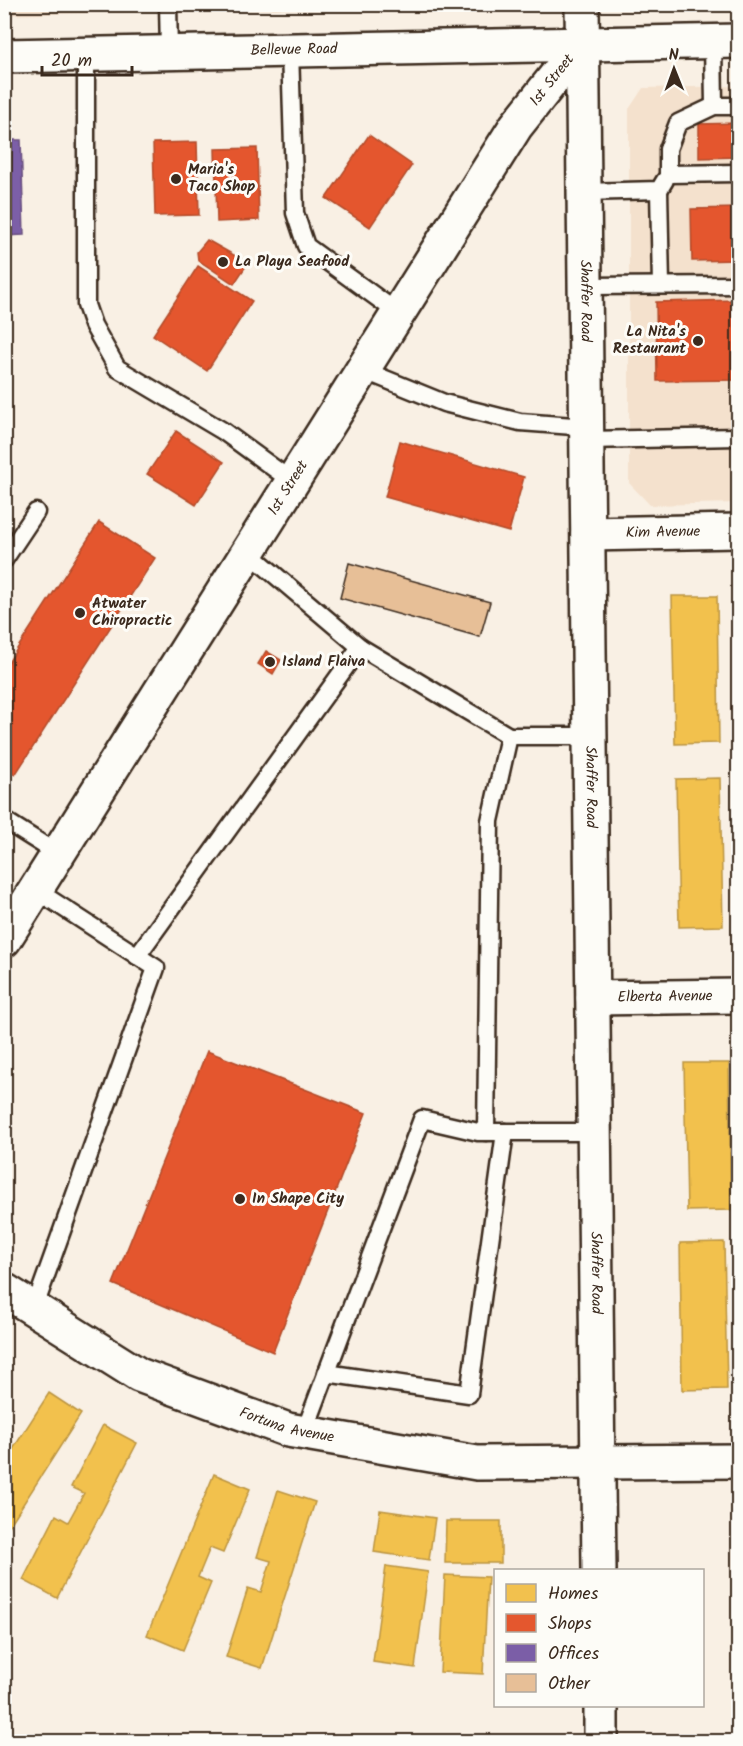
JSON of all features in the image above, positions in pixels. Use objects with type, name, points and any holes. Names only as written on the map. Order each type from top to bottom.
[{"type":"main road","name":"Shaffer Road","points":[[582,4],[599,1569]]},
{"type":"main road","name":"Bellevue Road","points":[[4,56],[726,41]]},
{"type":"main road","name":"1st Street","points":[[4,940],[516,126],[582,44]]},
{"type":"main road","name":"Kim Avenue","points":[[588,534],[738,531]]},
{"type":"main road","name":"Elberta Avenue","points":[[593,998],[738,996]]},
{"type":"main road","name":"Fortuna Avenue","points":[[4,1290],[139,1375],[288,1430],[477,1463],[738,1461]]},
{"type":"main road","points":[[601,1707],[601,1742]]},
{"type":"lane","points":[[168,4],[169,52]]},
{"type":"lane","points":[[714,106],[726,41]]},
{"type":"lane","points":[[290,50],[295,213],[306,246],[398,313]]},
{"type":"lane","points":[[86,54],[86,305],[93,326],[117,368],[224,431],[293,482]]},
{"type":"lane","points":[[662,285],[659,190],[668,174],[668,149],[678,123],[714,106],[738,106]]},
{"type":"lane","points":[[668,174],[738,173]]},
{"type":"lane","points":[[584,192],[659,190]]},
{"type":"lane","points":[[585,286],[738,285]]},
{"type":"lane","points":[[363,370],[444,403],[520,422],[587,433],[738,437]]},
{"type":"lane","points":[[4,560],[36,512]]},
{"type":"lane","points":[[248,552],[360,647],[509,736],[590,736]]},
{"type":"lane","points":[[137,956],[360,647]]},
{"type":"lane","points":[[486,1132],[490,821],[509,736]]},
{"type":"lane","points":[[4,820],[58,854]]},
{"type":"lane","points":[[34,1309],[156,968],[36,890]]},
{"type":"lane","points":[[304,1433],[422,1119],[486,1132],[594,1132]]},
{"type":"lane","points":[[326,1373],[469,1394],[505,1132]]},
{"type":"shaded area","points":[[5,4],[423,5],[5,15]]},
{"type":"shaded area","points":[[738,86],[738,503],[650,505],[629,483],[629,109],[643,88]]},
{"type":"building: Homes","points":[[672,596],[717,596],[719,743],[675,744]]},
{"type":"building: Homes","points":[[720,778],[723,926],[679,927],[676,779]]},
{"type":"building: Homes","points":[[684,1063],[729,1063],[731,1210],[687,1211]]},
{"type":"building: Homes","points":[[724,1242],[727,1389],[682,1390],[680,1243]]},
{"type":"building: Homes","points":[[49,1393],[81,1414],[4,1534],[4,1463]]},
{"type":"building: Homes","points":[[103,1425],[137,1443],[57,1598],[23,1580],[56,1515],[68,1522],[84,1493],[71,1487]]},
{"type":"building: Homes","points":[[214,1474],[250,1489],[223,1553],[210,1548],[198,1577],[211,1583],[183,1650],[147,1635]]},
{"type":"building: Homes","points":[[278,1490],[315,1502],[262,1668],[226,1657],[248,1588],[261,1592],[271,1561],[257,1557]]},
{"type":"building: Homes","points":[[380,1510],[435,1518],[429,1560],[374,1552]]},
{"type":"building: Homes","points":[[446,1521],[501,1521],[501,1563],[445,1563]]},
{"type":"building: Homes","points":[[386,1566],[428,1572],[415,1668],[373,1662]]},
{"type":"building: Homes","points":[[445,1575],[488,1577],[483,1674],[440,1672]]},
{"type":"building: Shops","points":[[738,123],[738,157],[699,158],[699,124]]},
{"type":"building: Shops","points":[[369,135],[412,165],[370,227],[326,198]]},
{"type":"building: Shops","name":"Maria's Taco Shop","points":[[197,142],[199,215],[155,216],[153,143]]},
{"type":"building: Shops","points":[[257,148],[259,220],[217,222],[215,149]]},
{"type":"building: Shops","points":[[738,208],[738,260],[692,261],[691,209]]},
{"type":"building: Shops","name":"La Playa Seafood","points":[[207,240],[248,263],[234,284],[198,260],[197,252]]},
{"type":"building: Shops","points":[[198,266],[252,301],[207,371],[153,335]]},
{"type":"building: Shops","name":"La Nita's Restaurant","points":[[738,300],[738,380],[657,381],[656,302]]},
{"type":"building: Shops","points":[[176,431],[224,462],[196,505],[147,474]]},
{"type":"building: Shops","points":[[400,441],[524,477],[509,532],[385,497]]},
{"type":"building: Shops","name":"Atwater Chiropractic","points":[[99,522],[155,558],[15,775],[4,768],[4,669]]},
{"type":"building: Shops","name":"Island Flaiva","points":[[266,651],[281,660],[273,674],[258,664]]},
{"type":"building: Shops","name":"In Shape City","points":[[207,1051],[366,1113],[273,1352],[113,1284]]},
{"type":"building: Offices","points":[[4,140],[21,140],[24,235],[4,236]]},
{"type":"building: Other","points":[[349,563],[490,602],[480,637],[340,598]]},
{"type":"place","name":"Maria's Taco Shop","points":[[176,179]]},
{"type":"place","name":"La Playa Seafood","points":[[223,262]]},
{"type":"place","name":"La Nita's Restaurant","points":[[698,341]]},
{"type":"place","name":"Atwater Chiropractic","points":[[80,613]]},
{"type":"place","name":"Island Flaiva","points":[[270,662]]},
{"type":"place","name":"In Shape City","points":[[240,1199]]}]
